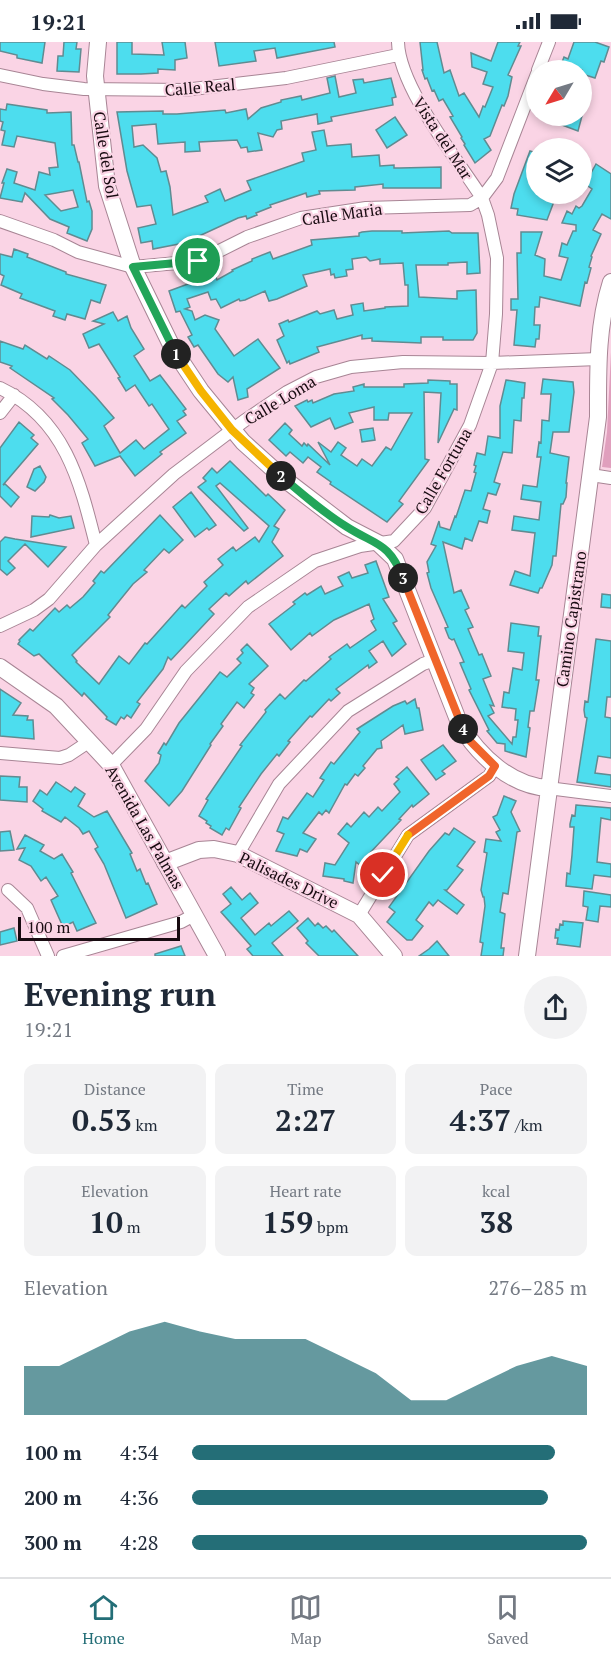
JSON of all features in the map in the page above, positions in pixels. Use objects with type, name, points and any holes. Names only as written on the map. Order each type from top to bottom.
[{"type":"street","name":"Calle del Sol","points":[[98,42],[96,89],[107,186],[133,267],[173,349],[201,391],[232,430],[283,478],[347,527],[378,543],[395,559],[460,725],[469,740],[495,766],[537,788],[611,796]]},
{"type":"street","points":[[542,60],[549,42]]},
{"type":"street","name":"Calle Real","points":[[0,75],[43,84],[96,89],[184,90],[286,78],[398,48]]},
{"type":"street","name":"Vista del Mar","points":[[398,48],[416,98],[482,198]]},
{"type":"street","points":[[482,198],[497,178],[526,103]]},
{"type":"street","name":"Calle Maria","points":[[0,221],[54,240],[78,252],[133,267],[198,261],[247,237],[301,218],[366,208],[470,206],[482,198]]},
{"type":"street","name":"Calle Fortuna","points":[[111,765],[146,729],[186,671],[248,607],[315,561],[360,546],[394,541],[425,508],[470,425],[492,363],[497,258],[482,198]]},
{"type":"street","name":"Camino Capistrano","points":[[527,956],[598,417],[598,359],[602,315],[611,282]]},
{"type":"street","name":"Calle Loma","points":[[0,626],[34,610],[49,599],[96,545],[174,474],[286,392],[316,377],[339,369],[403,362],[492,363],[598,359]]},
{"type":"street","points":[[0,388],[14,395],[35,411],[66,449],[83,495],[96,545]]},
{"type":"street","points":[[0,412],[14,395]]},
{"type":"street","points":[[591,476],[611,478]]},
{"type":"street","points":[[238,854],[279,784],[348,711],[423,664],[434,660]]},
{"type":"street","name":"Avenida Las Palmas","points":[[0,667],[56,706],[111,765],[217,956]]},
{"type":"street","points":[[0,753],[60,758],[69,755],[90,741]]},
{"type":"street","points":[[359,915],[408,835],[489,776],[495,766]]},
{"type":"street","name":"Palisades Drive","points":[[165,863],[199,850],[214,849],[238,854],[359,915],[394,956]]},
{"type":"street","points":[[8,890],[27,908],[48,956]]},
{"type":"street","points":[[63,956],[181,922],[194,915]]},
{"type":"shaded area","points":[[611,352],[611,468],[602,467],[607,432]]},
{"type":"building","points":[[0,42],[45,42],[42,63],[17,58],[17,55],[0,51]]},
{"type":"building","points":[[64,42],[77,42],[76,49],[81,49],[79,72],[57,71],[58,56],[63,56]]},
{"type":"building","points":[[117,42],[132,42],[132,54],[164,55],[162,42],[185,42],[187,58],[175,60],[175,70],[158,69],[158,73],[117,74]]},
{"type":"building","points":[[215,42],[334,42],[335,47],[277,58],[275,48],[254,51],[256,61],[219,66]]},
{"type":"building","points":[[420,42],[437,42],[444,73],[450,70],[459,96],[464,93],[479,117],[493,87],[483,84],[487,72],[472,67],[471,53],[491,61],[498,42],[520,42],[518,46],[521,46],[508,75],[512,77],[508,96],[490,136],[484,139],[491,150],[475,163],[443,99],[439,101],[427,78],[425,79]]},
{"type":"building","points":[[574,42],[595,42],[609,47],[595,78],[592,77],[592,60],[563,60],[564,57],[568,59]]},
{"type":"building","points":[[335,76],[339,97],[356,93],[353,80],[363,79],[364,83],[391,78],[396,97],[392,98],[393,105],[331,117],[332,121],[318,124],[317,114],[281,121],[282,129],[277,130],[273,137],[258,133],[262,150],[248,152],[247,147],[241,148],[237,140],[199,142],[200,151],[185,152],[185,142],[158,144],[156,124],[132,126],[134,147],[143,145],[157,158],[161,172],[166,171],[173,215],[208,202],[205,196],[220,189],[225,201],[251,190],[247,181],[304,161],[302,153],[316,150],[312,132],[324,130],[327,146],[351,144],[352,157],[379,155],[380,166],[441,167],[441,188],[383,188],[383,184],[355,187],[355,190],[319,191],[320,194],[307,197],[306,193],[270,205],[271,207],[247,219],[246,216],[238,218],[184,243],[153,249],[152,241],[141,243],[138,228],[156,224],[151,205],[137,207],[127,171],[117,112],[163,111],[163,114],[177,114],[225,110],[226,113],[246,109],[248,119],[261,108],[281,102],[281,100],[301,96],[302,100],[330,93],[327,78]]},
{"type":"building","points":[[7,104],[47,110],[47,113],[71,112],[72,145],[74,145],[79,162],[87,202],[89,201],[92,211],[92,229],[87,241],[67,233],[69,227],[50,219],[25,193],[22,202],[0,198],[7,169],[17,172],[14,183],[35,190],[39,172],[50,175],[49,168],[58,167],[55,143],[17,136],[14,147],[2,145],[5,131],[1,130],[3,122],[0,121],[0,109],[6,110]],"holes":[[[73,190],[78,207],[61,211],[45,195]]]},
{"type":"building","points":[[395,117],[407,135],[387,148],[376,130]]},
{"type":"building","points":[[565,126],[579,126],[578,131]]},
{"type":"building","points":[[526,162],[526,204],[553,204],[547,220],[517,215],[518,209],[511,208]]},
{"type":"building","points":[[596,164],[611,174],[611,219],[602,214],[593,230],[601,234],[591,256],[589,267],[591,268],[587,283],[585,282],[580,306],[540,297],[539,307],[535,307],[534,325],[540,325],[539,339],[536,339],[535,347],[514,345],[517,310],[511,310],[511,299],[518,299],[517,253],[521,253],[521,232],[542,232],[535,255],[545,259],[544,276],[561,280],[568,258],[559,256],[562,243],[567,245],[573,231],[576,231],[576,225],[562,223],[567,211],[572,214],[576,206],[579,208],[583,204],[592,204],[592,171]]},
{"type":"building","points":[[372,231],[478,233],[480,273],[467,274],[467,262],[448,263],[448,265],[416,265],[419,297],[457,299],[457,291],[476,290],[477,333],[473,340],[421,337],[421,343],[372,341],[372,338],[362,339],[362,335],[317,347],[319,352],[290,364],[289,361],[287,363],[277,340],[284,336],[279,324],[317,311],[320,314],[334,310],[337,319],[353,315],[351,305],[363,303],[364,311],[408,306],[408,285],[405,285],[403,263],[380,264],[380,259],[370,261],[366,257],[352,259],[353,269],[346,270],[347,276],[335,278],[334,274],[331,275],[330,269],[303,275],[307,286],[269,301],[265,291],[245,300],[240,301],[239,299],[221,308],[216,299],[211,300],[208,292],[187,299],[190,307],[185,309],[192,311],[195,320],[205,315],[219,320],[215,329],[234,356],[258,339],[280,368],[247,389],[248,397],[238,400],[233,377],[228,382],[218,374],[198,345],[194,347],[188,337],[192,335],[180,311],[176,312],[169,291],[215,274],[217,280],[252,259],[270,252],[273,259],[312,245],[311,240],[359,236],[359,233]]},
{"type":"building","points":[[14,249],[28,254],[27,257],[66,272],[66,274],[106,285],[100,303],[91,300],[85,319],[67,314],[65,320],[53,316],[55,311],[20,298],[22,294],[1,285],[4,276],[0,274],[0,254],[12,257]]},
{"type":"building","points":[[113,312],[118,321],[127,316],[131,328],[144,349],[134,356],[150,381],[160,375],[186,409],[183,411],[186,415],[177,421],[186,433],[160,452],[162,454],[135,476],[120,456],[95,466],[82,443],[88,439],[52,399],[54,398],[10,368],[12,366],[0,362],[0,341],[23,349],[25,345],[47,359],[49,356],[70,370],[114,418],[104,426],[120,453],[136,440],[144,449],[169,429],[152,404],[149,406],[135,385],[126,391],[99,344],[89,348],[83,334],[104,324],[93,321]]},
{"type":"building","points":[[543,379],[573,382],[574,392],[569,432],[553,432],[550,453],[569,457],[566,497],[561,504],[556,556],[553,556],[552,565],[538,593],[510,585],[515,571],[530,576],[535,533],[512,530],[514,516],[539,520],[541,502],[521,499],[523,485],[537,487],[541,457],[537,457],[539,442],[541,443],[542,420],[549,421],[551,394],[541,394]]},
{"type":"building","points":[[428,380],[450,381],[450,384],[457,384],[457,410],[454,409],[438,443],[441,393],[424,392],[425,459],[429,460],[399,501],[403,504],[387,522],[330,484],[331,482],[317,472],[321,467],[308,457],[303,463],[290,452],[286,456],[269,440],[285,423],[292,430],[289,434],[302,446],[304,443],[307,446],[308,444],[330,465],[318,442],[331,452],[338,442],[346,448],[341,455],[357,466],[362,459],[372,466],[386,447],[391,450],[412,413],[389,413],[388,420],[374,420],[374,407],[349,413],[353,422],[335,429],[330,418],[311,427],[295,406],[307,400],[308,402],[312,400],[313,403],[334,394],[354,391],[353,387],[364,384],[364,387],[404,387],[404,384],[428,383]]},
{"type":"building","points":[[506,380],[525,383],[521,421],[514,420],[512,453],[503,452],[494,482],[500,484],[496,495],[488,493],[483,509],[490,511],[487,523],[479,521],[472,541],[465,538],[462,549],[443,542],[454,593],[461,590],[469,608],[465,610],[473,627],[468,629],[491,676],[483,679],[494,706],[490,705],[494,713],[488,716],[512,744],[513,737],[516,737],[518,720],[515,720],[516,709],[502,707],[504,692],[509,693],[513,668],[522,670],[524,653],[508,651],[511,623],[539,627],[538,636],[541,636],[536,680],[539,680],[534,711],[530,711],[526,757],[505,751],[505,744],[497,743],[487,731],[489,730],[469,690],[471,689],[460,663],[464,662],[454,639],[449,638],[445,628],[448,627],[427,573],[429,572],[427,562],[436,546],[431,544],[439,521],[440,527],[450,530],[465,490],[471,491],[476,473],[474,465],[477,453],[485,455],[488,436],[500,438],[500,406]]},
{"type":"building","points":[[19,422],[34,435],[31,438],[38,444],[3,485],[5,484],[19,497],[11,507],[0,496],[0,448]]},
{"type":"building","points":[[373,428],[375,440],[362,442],[360,430]]},
{"type":"building","points":[[230,461],[266,496],[268,494],[285,510],[274,526],[279,529],[272,542],[283,556],[248,584],[246,581],[229,596],[226,593],[209,609],[214,614],[171,660],[168,657],[163,669],[137,702],[140,704],[131,718],[127,715],[124,719],[121,717],[116,725],[106,719],[107,717],[84,693],[82,696],[39,654],[34,656],[18,644],[19,640],[30,629],[33,631],[55,608],[59,612],[67,605],[70,608],[83,597],[95,583],[93,581],[101,571],[104,573],[160,515],[183,540],[169,553],[164,549],[144,570],[147,572],[133,584],[108,615],[110,617],[72,655],[76,662],[99,684],[119,656],[129,664],[145,643],[147,644],[182,605],[185,608],[207,586],[204,582],[223,565],[218,559],[233,547],[236,551],[255,537],[259,542],[269,526],[220,483],[216,486],[248,528],[244,531],[198,487],[206,481],[203,478],[212,468],[217,473]]},
{"type":"building","points":[[40,466],[46,477],[35,491],[27,487],[34,469]]},
{"type":"building","points":[[191,492],[216,525],[209,530],[207,528],[195,537],[173,507]]},
{"type":"building","points":[[50,515],[59,518],[71,516],[74,528],[31,537],[32,516],[49,517]]},
{"type":"building","points":[[5,537],[66,547],[48,567],[25,544],[8,561],[15,568],[7,575],[0,569],[0,542]]},
{"type":"building","points":[[376,561],[389,597],[383,599],[397,621],[393,623],[406,644],[392,656],[383,641],[369,651],[377,662],[369,668],[368,665],[336,689],[340,693],[331,701],[329,699],[312,717],[310,716],[288,741],[290,742],[279,756],[277,754],[261,774],[239,807],[241,808],[229,830],[226,828],[222,835],[210,828],[207,821],[199,816],[208,800],[206,799],[242,746],[240,745],[266,712],[265,710],[280,694],[285,699],[304,680],[306,681],[331,659],[329,657],[347,644],[350,648],[376,630],[371,621],[374,619],[369,604],[334,620],[312,636],[310,633],[291,650],[269,624],[295,604],[293,602],[305,593],[307,595],[321,586],[325,594],[343,586],[338,577],[349,572],[352,578],[368,573],[365,565]]},
{"type":"building","points":[[602,594],[611,595],[611,608],[601,607]]},
{"type":"building","points":[[596,639],[611,641],[611,697],[607,697],[605,717],[611,718],[611,758],[598,756],[595,773],[611,775],[611,787],[577,782],[587,718],[584,710],[585,701],[588,702]]},
{"type":"building","points":[[247,644],[268,666],[249,684],[254,688],[251,693],[254,695],[244,708],[237,702],[221,724],[223,726],[182,791],[169,806],[145,781],[159,763],[161,755],[158,753],[220,672],[227,677],[241,663],[237,659]]},
{"type":"building","points":[[0,689],[21,703],[13,715],[28,716],[27,720],[33,720],[34,739],[0,736]]},
{"type":"building","points":[[415,699],[423,730],[405,734],[403,725],[381,741],[382,748],[377,749],[358,776],[355,774],[347,785],[345,784],[329,813],[326,810],[322,815],[319,812],[303,833],[316,839],[307,852],[300,849],[297,856],[276,851],[284,834],[277,831],[283,817],[288,819],[307,793],[313,797],[324,780],[320,778],[331,762],[334,764],[360,732],[357,729],[393,706],[405,701],[407,704]]},
{"type":"building","points":[[443,745],[456,761],[442,771],[445,774],[436,780],[421,760]]},
{"type":"building","points":[[407,767],[429,794],[413,807],[412,805],[361,866],[356,862],[353,883],[344,881],[344,879],[323,876],[325,863],[335,865],[349,843],[338,834],[347,823],[351,827],[364,812],[369,817],[378,807],[382,811],[400,792],[394,784],[399,779],[396,777]]},
{"type":"building","points":[[0,776],[20,777],[19,787],[27,787],[27,802],[0,800]]},
{"type":"building","points":[[56,782],[71,792],[75,787],[85,794],[78,806],[94,817],[107,811],[132,853],[130,854],[137,871],[140,869],[157,904],[126,918],[104,864],[95,849],[98,847],[89,831],[83,834],[65,817],[61,822],[42,811],[43,809],[33,801],[40,790],[47,795]]},
{"type":"building","points":[[504,796],[516,801],[511,812],[520,831],[517,832],[508,894],[503,893],[500,912],[505,914],[501,948],[504,948],[503,956],[481,956],[483,943],[480,942],[485,906],[481,890],[487,853],[484,852],[486,839],[501,841],[496,832],[500,830],[493,817],[497,815]]},
{"type":"building","points":[[576,805],[611,808],[611,820],[601,818],[597,862],[611,864],[611,877],[594,875],[592,889],[566,886],[567,873],[570,874],[574,827],[570,827],[570,824],[572,815],[575,816]]},
{"type":"building","points":[[454,828],[475,842],[457,866],[463,870],[445,890],[464,905],[457,914],[438,900],[433,906],[429,902],[416,920],[423,926],[412,940],[407,940],[387,922],[395,912],[389,907],[429,851],[445,833],[449,835]]},
{"type":"building","points":[[10,831],[14,850],[0,851],[0,832]]},
{"type":"building","points":[[25,835],[44,845],[40,851],[54,859],[62,854],[73,872],[71,873],[96,923],[77,931],[73,922],[63,927],[51,900],[58,896],[46,877],[41,881],[31,866],[19,860],[25,848],[17,849]]},
{"type":"building","points":[[231,887],[242,900],[250,893],[258,903],[241,918],[255,935],[269,923],[271,926],[289,911],[298,921],[272,943],[283,956],[253,956],[247,949],[251,946],[221,912],[231,904],[223,894]]},
{"type":"building","points":[[584,891],[611,895],[611,907],[600,906],[598,922],[586,920],[588,907],[583,906]]},
{"type":"building","points":[[308,918],[315,926],[318,923],[323,928],[326,926],[332,932],[334,930],[358,956],[319,956],[306,943],[308,941],[297,928]]},
{"type":"building","points":[[563,921],[583,923],[580,947],[557,944],[556,929],[559,930]]},
{"type":"building","points":[[14,928],[17,941],[0,945],[0,932]]},
{"type":"building","points":[[437,941],[449,956],[419,956],[429,949]]},
{"type":"building","points":[[181,946],[185,956],[155,956],[155,954]]},
{"type":"route","points":[[198,261],[133,267],[173,349],[201,391],[243,442],[283,478],[347,527],[378,543],[395,559],[460,725],[469,740],[495,766],[489,776],[408,835],[383,875]]}]
